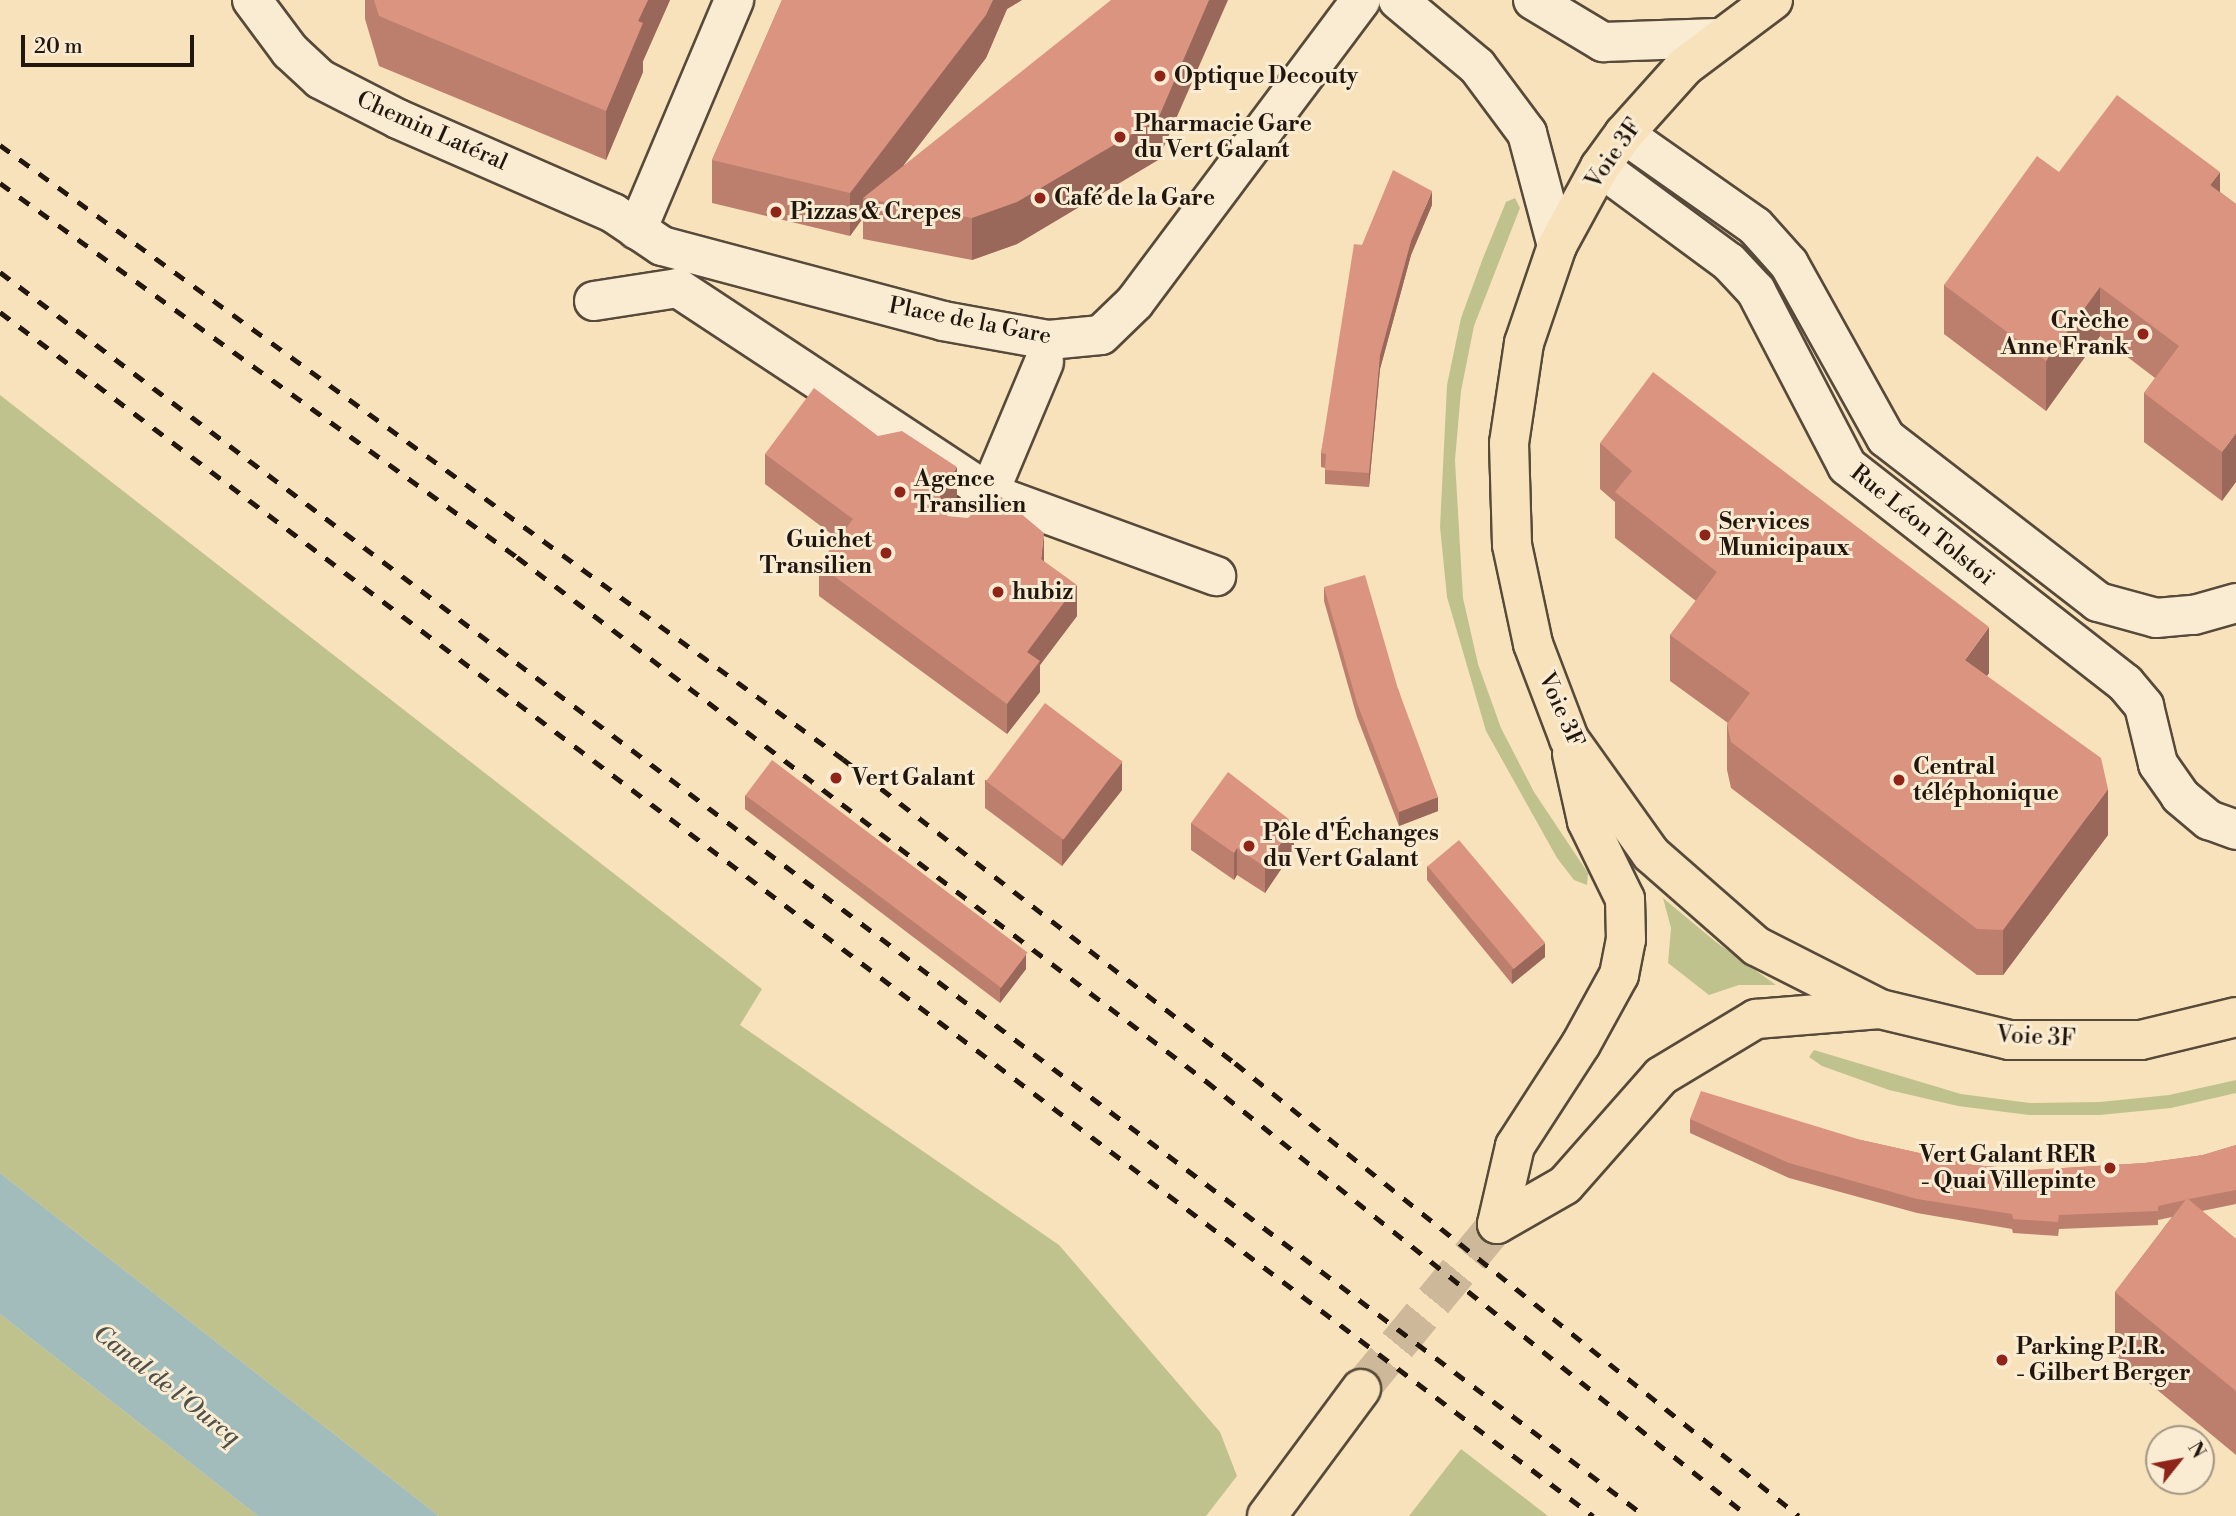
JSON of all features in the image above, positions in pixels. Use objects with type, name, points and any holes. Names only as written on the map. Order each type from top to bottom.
[{"type":"main road","name":"Voie 3F","points":[[1773,0],[1718,38],[1685,66],[1624,134],[1600,167],[1557,246],[1524,343],[1508,443],[1512,545],[1533,644],[1569,739],[1651,853],[1756,946],[1880,1009],[2009,1040],[2141,1040],[2236,1017]]},
{"type":"main road","points":[[1569,739],[1587,821],[1625,899],[1626,940],[1619,975],[1581,1044],[1515,1146],[1497,1224],[1565,1185],[1661,1076],[1756,1019],[1880,1009]]},
{"type":"main road","points":[[1267,1516],[1361,1389]]},
{"type":"street","name":"Chemin Latéral","points":[[252,0],[290,51],[320,79],[398,119],[573,194],[637,230]]},
{"type":"street","points":[[637,230],[734,0]]},
{"type":"street","name":"Place de la Gare","points":[[637,230],[662,246],[943,321],[1049,340],[1101,335],[1135,302],[1362,0]]},
{"type":"street","points":[[1398,0],[1477,66],[1527,133],[1557,246]]},
{"type":"street","points":[[1533,0],[1603,42],[1718,38]]},
{"type":"street","name":"Rue Léon Tolstoï","points":[[1624,134],[1755,226],[1789,264],[1886,438],[2098,602],[2156,618],[2194,615],[2236,603]]},
{"type":"street","name":"Rue Léon Tolstoï","points":[[1600,167],[1730,262],[1756,290],[1847,466],[2124,683],[2144,706],[2158,764],[2180,796],[2209,820],[2236,830]]},
{"type":"street","points":[[594,301],[681,278],[989,493],[1216,576]]},
{"type":"street","points":[[960,529],[989,493],[1044,362]]},
{"type":"green space","points":[[1515,198],[1520,208],[1474,326],[1461,391],[1455,460],[1463,598],[1478,664],[1501,728],[1534,792],[1588,873],[1587,885],[1574,880],[1557,858],[1486,731],[1447,597],[1440,527],[1447,385],[1461,318],[1506,202]]},
{"type":"green space","points":[[0,395],[762,989],[740,1025],[1059,1245],[1220,1432],[1237,1476],[1206,1516],[439,1516],[0,1173]]},
{"type":"green space","points":[[1663,898],[1716,942],[1776,985],[1739,985],[1709,995],[1668,963],[1671,928]]},
{"type":"green space","points":[[1814,1050],[1961,1094],[2030,1103],[2100,1102],[2169,1095],[2236,1080],[2236,1093],[2171,1108],[2100,1115],[2029,1115],[1958,1106],[1889,1090],[1822,1066],[1809,1057]]},
{"type":"green space","points":[[0,1314],[258,1516],[0,1516]]},
{"type":"green space","points":[[1461,1449],[1548,1516],[1409,1516]]},
{"type":"water","name":"Canal de l'Ourcq","points":[[0,1173],[439,1516],[258,1516],[0,1314]]},
{"type":"building","points":[[374,0],[648,0],[638,21],[643,23],[606,111],[379,16]]},
{"type":"building","points":[[782,0],[993,0],[986,15],[850,193],[712,160]]},
{"type":"building","points":[[1111,0],[1209,0],[1158,119],[1017,202],[972,218],[863,198]]},
{"type":"building","points":[[2117,95],[2220,172],[2210,185],[2236,204],[2236,433],[2222,452],[2144,393],[2179,346],[2100,287],[2046,361],[1944,285],[2037,156],[2059,172]]},
{"type":"building","points":[[1393,170],[1432,191],[1411,241],[1380,355],[1369,473],[1325,470],[1326,454],[1321,453],[1354,244],[1362,245]]},
{"type":"building","points":[[1653,372],[1989,627],[1965,660],[2101,758],[2108,789],[2003,930],[1977,929],[1731,742],[1727,724],[1750,693],[1670,635],[1717,572],[1615,492],[1632,471],[1600,443]]},
{"type":"building","points":[[814,388],[878,436],[902,431],[957,467],[939,494],[947,516],[968,518],[994,491],[1044,533],[1041,559],[1077,585],[1027,652],[1040,661],[1007,704],[819,565],[853,519],[765,454]]},
{"type":"building","points":[[1365,575],[1398,689],[1438,797],[1399,812],[1357,703],[1324,587]]},
{"type":"building","points":[[1045,703],[1122,761],[1063,840],[986,781]]},
{"type":"building","points":[[772,760],[1028,953],[1001,988],[746,795]]},
{"type":"building","points":[[1228,772],[1294,823],[1265,867],[1237,848],[1234,853],[1191,823]]},
{"type":"building","points":[[1459,840],[1545,943],[1514,969],[1428,866]]},
{"type":"building","points":[[1701,1091],[1861,1140],[1973,1165],[2031,1170],[2145,1163],[2203,1155],[2236,1145],[2236,1190],[2187,1198],[2158,1206],[2158,1211],[2059,1215],[2058,1222],[2013,1219],[2012,1214],[1917,1199],[1789,1163],[1690,1119]]},
{"type":"building","points":[[2187,1198],[2236,1239],[2236,1391],[2115,1292]]},
{"type":"tunnel","points":[[1361,1389],[1497,1224]]},
{"type":"railway","points":[[0,145],[843,759],[1235,1063],[1799,1516]]},
{"type":"railway","points":[[0,183],[517,557],[1206,1081],[1748,1516]]},
{"type":"railway","points":[[0,272],[1645,1516]]},
{"type":"railway","points":[[0,312],[1593,1516]]},
{"type":"place","name":"Optique Decouty","points":[[1160,76]]},
{"type":"place","name":"Pharmacie Gare du Vert Galant","points":[[1120,137]]},
{"type":"place","name":"Café de la Gare","points":[[1040,198]]},
{"type":"place","name":"Pizzas & Crepes","points":[[776,212]]},
{"type":"place","name":"Crèche Anne Frank","points":[[2143,334]]},
{"type":"place","name":"Agence Transilien","points":[[900,492]]},
{"type":"place","name":"Services Municipaux","points":[[1705,535]]},
{"type":"place","name":"Guichet Transilien","points":[[886,553]]},
{"type":"place","name":"hubiz","points":[[998,592]]},
{"type":"place","name":"Vert Galant","points":[[836,778]]},
{"type":"place","name":"Central téléphonique","points":[[1899,780]]},
{"type":"place","name":"Pôle d'Échanges du Vert Galant","points":[[1249,846]]},
{"type":"place","name":"Vert Galant RER - Quai Villepinte","points":[[2110,1168]]},
{"type":"place","name":"Parking P.I.R. - Gilbert Berger","points":[[2002,1360]]}]
